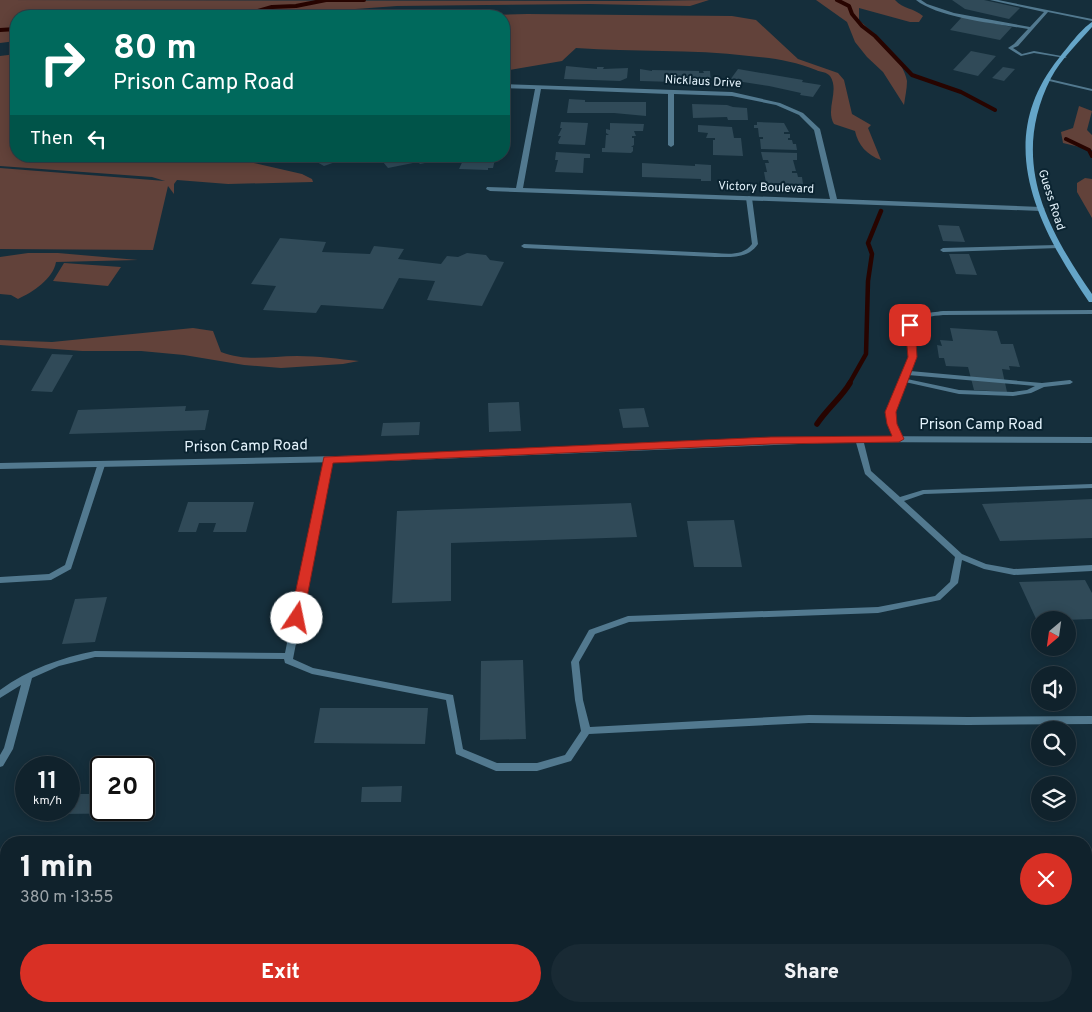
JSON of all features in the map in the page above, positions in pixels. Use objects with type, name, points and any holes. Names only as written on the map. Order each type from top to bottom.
[{"type":"main road","name":"Guess Road","points":[[1092,24],[1047,79],[1034,109],[1030,125],[1028,148],[1028,166],[1033,188],[1041,209],[1057,247],[1092,300]]},
{"type":"street","name":"Nicklaus Drive","points":[[510,86],[732,94],[778,104],[801,114],[817,129],[834,202]]},
{"type":"street","points":[[519,190],[538,87]]},
{"type":"street","points":[[671,145],[672,91]]},
{"type":"street","name":"Victory Boulevard","points":[[490,189],[1041,209]]},
{"type":"street","name":"Prison Camp Road","points":[[0,466],[328,460],[859,439],[1092,440]]},
{"type":"lane","points":[[918,0],[923,4],[946,12],[1030,28]]},
{"type":"lane","points":[[992,0],[1092,20]]},
{"type":"lane","points":[[1047,11],[1016,45],[1010,48],[1021,55],[1034,52],[1065,57]]},
{"type":"lane","points":[[1047,79],[1092,90]]},
{"type":"lane","points":[[524,246],[715,255],[743,254],[749,252],[755,244],[749,198]]},
{"type":"lane","points":[[943,250],[1057,247]]},
{"type":"lane","points":[[899,439],[892,424],[890,412],[912,357],[910,325],[914,320],[921,316],[952,313],[1092,312]]},
{"type":"lane","points":[[904,376],[942,390],[968,393],[1013,394],[1029,392],[1042,385]]},
{"type":"lane","points":[[904,376],[1042,385],[1070,382]]},
{"type":"lane","points":[[859,439],[868,472],[959,556],[984,566],[1014,572],[1092,568]]},
{"type":"lane","points":[[328,460],[288,661],[312,671],[450,697],[460,751],[496,766],[537,768],[568,758],[586,731],[579,700],[575,662],[592,632],[628,619],[878,610],[929,600],[937,598],[954,583],[959,556]]},
{"type":"lane","points":[[0,580],[51,577],[68,567],[100,465]]},
{"type":"lane","points":[[899,500],[923,492],[1092,486]]},
{"type":"lane","points":[[0,695],[43,668],[65,660],[94,654],[289,656]]},
{"type":"lane","points":[[0,764],[8,749],[28,676]]},
{"type":"lane","points":[[586,731],[809,720],[1092,720]]},
{"type":"shaded area","points":[[0,0],[709,0],[690,6],[590,4],[397,6],[342,10],[10,10],[10,42],[0,43]]},
{"type":"shaded area","points":[[816,0],[895,0],[923,16],[919,22],[910,22],[859,8],[859,20],[888,48],[905,73],[907,81],[904,105],[883,72],[855,42],[847,22]]},
{"type":"shaded area","points":[[510,14],[732,16],[756,20],[798,59],[838,73],[844,80],[852,114],[871,125],[868,128],[881,160],[864,149],[858,141],[855,131],[834,124],[831,112],[834,88],[830,76],[827,74],[791,62],[727,54],[576,48],[562,61],[510,70]]},
{"type":"shaded area","points":[[10,55],[10,162],[250,162],[302,174],[312,179],[313,182],[228,184],[177,180],[174,184],[174,194],[168,186],[153,250],[0,249],[0,168],[165,181],[152,177],[0,166],[0,56]]},
{"type":"shaded area","points":[[1079,106],[1092,111],[1087,130],[1092,135],[1092,150],[1063,143],[1061,132],[1073,128]]},
{"type":"shaded area","points":[[1085,178],[1092,179],[1092,218],[1077,192],[1077,183]]},
{"type":"shaded area","points":[[28,253],[58,253],[138,260],[56,262],[47,279],[30,293],[18,299],[11,295],[0,294],[0,257]]},
{"type":"shaded area","points":[[64,263],[121,267],[108,286],[53,281]]},
{"type":"shaded area","points":[[193,328],[213,331],[221,352],[240,357],[305,356],[359,361],[343,364],[281,368],[141,351],[82,351],[0,345],[0,340],[52,342]]},
{"type":"building","points":[[952,0],[984,0],[1020,8],[1009,19],[965,9]]},
{"type":"building","points":[[962,17],[1012,27],[1000,40],[950,30]]},
{"type":"building","points":[[971,51],[996,56],[978,76],[953,70]]},
{"type":"building","points":[[566,66],[597,69],[597,67],[604,67],[603,69],[628,68],[627,78],[620,81],[564,79]]},
{"type":"building","points":[[1003,67],[1015,69],[1004,81],[992,78]]},
{"type":"building","points":[[640,69],[652,71],[699,71],[699,73],[710,71],[711,83],[640,81]]},
{"type":"building","points":[[738,69],[803,80],[802,82],[821,85],[813,97],[800,95],[801,93],[769,86],[730,80]]},
{"type":"building","points":[[569,99],[585,100],[585,102],[646,102],[646,116],[614,113],[567,113]]},
{"type":"building","points":[[692,104],[727,105],[747,108],[748,120],[728,120],[727,117],[693,118]]},
{"type":"building","points":[[561,122],[588,123],[585,145],[559,144],[561,136],[558,136],[562,128],[560,128]]},
{"type":"building","points":[[757,122],[784,123],[789,132],[784,132],[784,134],[790,134],[788,140],[792,140],[793,144],[796,144],[797,150],[761,149],[760,139],[763,139],[763,137],[759,137],[758,128],[754,128]]},
{"type":"building","points":[[610,123],[644,124],[643,131],[634,131],[636,136],[632,136],[634,138],[634,145],[631,147],[633,147],[633,151],[631,153],[602,152],[602,148],[605,148],[606,135],[609,135],[606,133],[606,129],[610,130]]},
{"type":"building","points":[[698,125],[732,127],[734,138],[741,138],[743,156],[713,155],[713,140],[715,138],[706,138],[708,133],[698,132]]},
{"type":"building","points":[[556,152],[590,154],[590,158],[584,158],[583,173],[555,172],[558,160],[555,160]]},
{"type":"building","points":[[761,152],[797,153],[797,160],[793,160],[796,171],[792,171],[792,173],[797,173],[798,177],[802,177],[803,184],[766,183],[764,172],[767,172],[765,163],[769,163],[768,160],[763,160]]},
{"type":"building","points":[[317,162],[336,162],[324,166]]},
{"type":"building","points":[[383,162],[418,162],[388,168]]},
{"type":"building","points":[[462,162],[494,162],[493,168],[488,168],[488,170],[459,169]]},
{"type":"building","points":[[642,163],[711,165],[711,181],[642,177]]},
{"type":"building","points":[[938,225],[959,226],[965,242],[943,241]]},
{"type":"building","points":[[280,238],[326,242],[322,252],[370,254],[374,246],[404,249],[398,259],[441,264],[447,256],[458,257],[467,253],[486,255],[490,260],[504,262],[482,306],[427,300],[435,281],[399,278],[383,309],[321,305],[316,313],[263,310],[276,286],[251,284]]},
{"type":"building","points":[[949,254],[969,254],[977,275],[956,274]]},
{"type":"building","points":[[950,328],[997,331],[1001,344],[1013,344],[1020,367],[1009,366],[1010,370],[1002,369],[1007,392],[974,390],[968,367],[946,366],[944,358],[939,358],[937,345],[942,346],[940,340],[953,341]]},
{"type":"building","points":[[52,354],[73,355],[52,392],[31,391]]},
{"type":"building","points":[[519,402],[521,431],[489,432],[488,403]]},
{"type":"building","points":[[186,406],[185,411],[209,410],[205,430],[69,434],[78,410]]},
{"type":"building","points":[[644,408],[649,427],[623,428],[619,409]]},
{"type":"building","points":[[420,422],[419,435],[381,436],[383,423]]},
{"type":"building","points":[[1092,499],[1092,538],[1000,541],[982,504]]},
{"type":"building","points":[[188,502],[254,502],[246,532],[213,532],[216,523],[199,523],[196,532],[178,532]]},
{"type":"building","points":[[631,503],[637,537],[451,543],[451,601],[392,603],[397,511]]},
{"type":"building","points":[[734,520],[742,567],[694,567],[687,521]]},
{"type":"building","points":[[1085,580],[1092,593],[1092,619],[1076,620],[1076,611],[1032,611],[1019,582]]},
{"type":"building","points":[[107,597],[95,642],[62,644],[75,599]]},
{"type":"building","points":[[523,660],[526,739],[480,740],[481,661]]},
{"type":"building","points":[[320,708],[428,708],[425,744],[314,743]]},
{"type":"building","points":[[402,786],[401,802],[361,802],[362,787]]},
{"type":"building","points":[[80,794],[90,794],[90,814],[80,814]]},
{"type":"waterway","points":[[262,10],[326,0],[364,0]]},
{"type":"waterway","points":[[837,0],[849,6],[852,14],[862,26],[875,36],[912,75],[961,92],[995,110]]},
{"type":"waterway","points":[[0,30],[10,29]]},
{"type":"waterway","points":[[1066,139],[1089,150],[1092,156]]},
{"type":"waterway","points":[[849,384],[866,354],[868,281],[872,254],[868,243],[881,211]]},
{"type":"waterway","points":[[817,424],[850,383]]},
{"type":"route","points":[[297,618],[328,460],[771,441],[899,439],[892,424],[890,412],[912,357],[910,325]]}]
